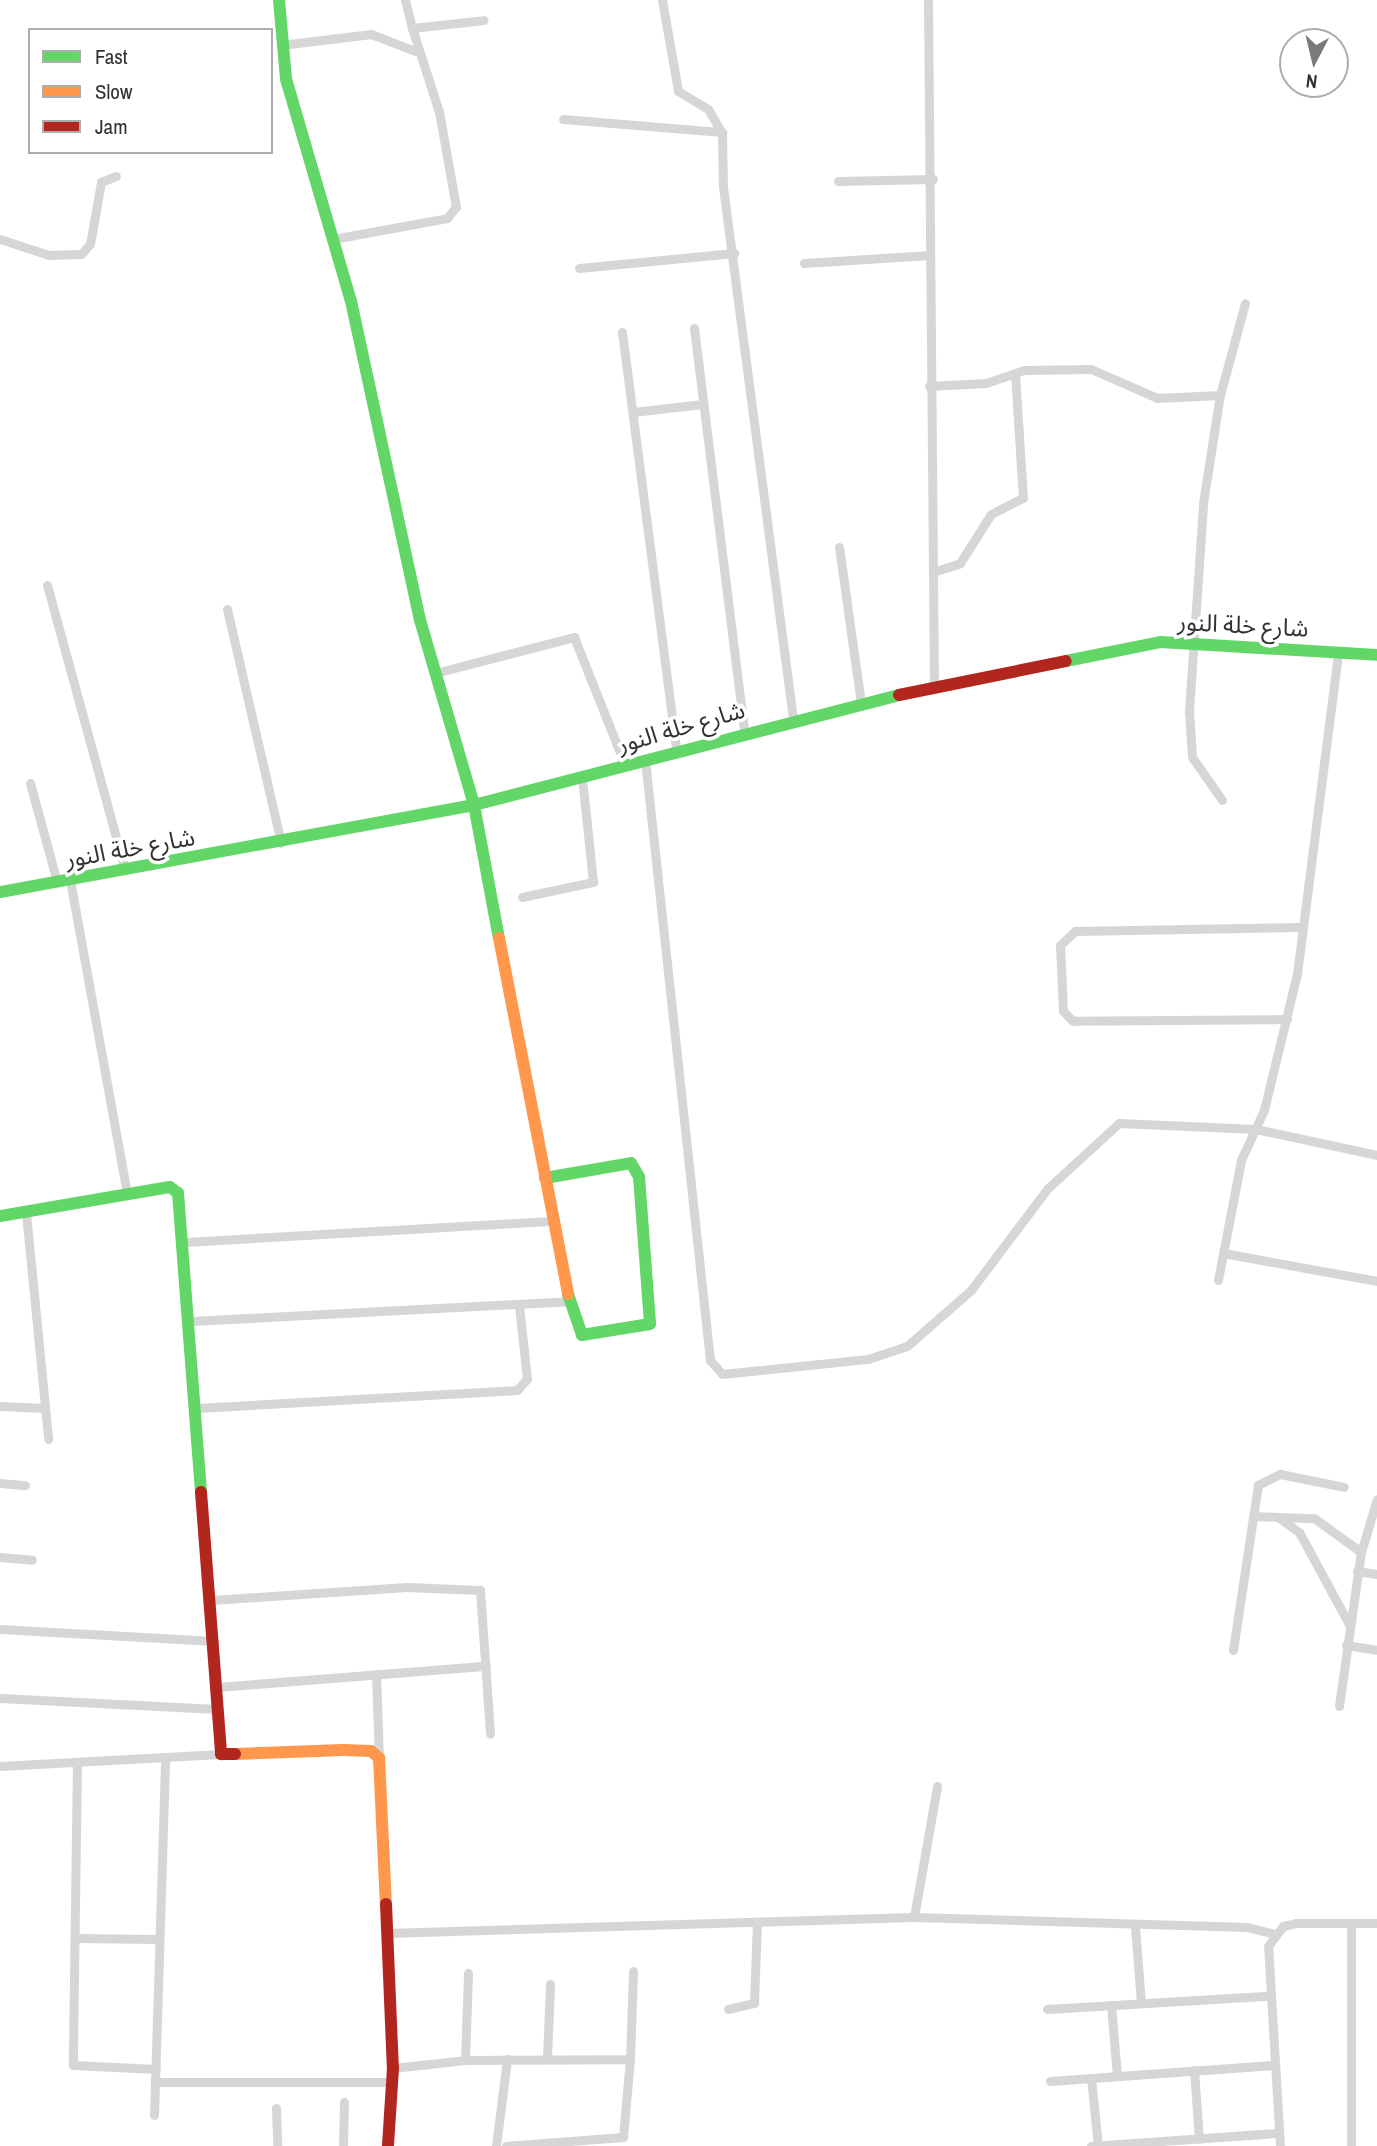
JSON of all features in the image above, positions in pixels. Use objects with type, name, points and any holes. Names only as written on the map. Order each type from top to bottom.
[{"type":"street","points":[[279,0],[281,45],[333,239],[435,673],[474,806],[568,1301],[582,1335],[650,1324],[639,1177],[631,1163],[545,1178]]},
{"type":"street","points":[[333,239],[454,212],[439,112],[415,51],[405,0]]},
{"type":"street","points":[[662,0],[678,91],[688,103],[708,109],[720,130],[793,719]]},
{"type":"street","points":[[928,0],[933,179],[929,386],[933,689]]},
{"type":"street","points":[[412,28],[484,20]]},
{"type":"street","points":[[281,45],[371,34],[415,51]]},
{"type":"street","points":[[563,119],[720,130]]},
{"type":"street","points":[[0,239],[49,255],[82,254],[90,244],[101,182],[116,176]]},
{"type":"street","points":[[838,181],[933,179]]},
{"type":"street","points":[[579,268],[734,253]]},
{"type":"street","points":[[803,263],[930,255]]},
{"type":"street","points":[[1222,800],[1192,757],[1195,640],[1203,502],[1220,395],[1245,303]]},
{"type":"street","points":[[694,328],[744,731]]},
{"type":"street","points":[[622,332],[676,749]]},
{"type":"street","points":[[929,386],[1015,373],[1091,369],[1157,398],[1220,395]]},
{"type":"street","points":[[933,572],[960,563],[991,514],[1023,498],[1015,373]]},
{"type":"street","points":[[633,412],[704,404]]},
{"type":"street","points":[[839,547],[861,704]]},
{"type":"street","points":[[47,585],[125,871]]},
{"type":"street","points":[[228,609],[281,843]]},
{"type":"street","points":[[435,673],[575,637],[625,765]]},
{"type":"street","name":"شارع خلة النور","points":[[0,892],[474,806],[793,719],[933,689],[1195,640],[1377,655]]},
{"type":"street","points":[[1218,1280],[1241,1160],[1256,1129],[1287,1019],[1338,653]]},
{"type":"street","points":[[645,760],[710,1360],[722,1374],[868,1359],[907,1346],[979,1282],[1047,1189],[1119,1123],[1256,1129],[1377,1155]]},
{"type":"street","points":[[522,897],[593,882],[582,777]]},
{"type":"street","points":[[30,783],[64,881],[127,1195]]},
{"type":"street","points":[[1287,1019],[1073,1021],[1063,1011],[1060,945],[1075,931],[1300,927]]},
{"type":"street","points":[[0,1216],[176,1188],[186,1242],[221,1754]]},
{"type":"street","points":[[26,1213],[48,1439]]},
{"type":"street","points":[[186,1242],[552,1221]]},
{"type":"street","points":[[1223,1253],[1377,1281]]},
{"type":"street","points":[[191,1321],[568,1301]]},
{"type":"street","points":[[197,1408],[517,1390],[527,1379],[519,1305]]},
{"type":"street","points":[[0,1406],[44,1408]]},
{"type":"street","points":[[1233,1650],[1253,1516],[1265,1477],[1291,1475],[1345,1487]]},
{"type":"street","points":[[0,1483],[25,1485]]},
{"type":"street","points":[[1339,1706],[1357,1571],[1377,1499]]},
{"type":"street","points":[[1253,1516],[1314,1518],[1361,1552]]},
{"type":"street","points":[[1278,1517],[1299,1532],[1349,1624]]},
{"type":"street","points":[[0,1557],[33,1560]]},
{"type":"street","points":[[1357,1571],[1377,1574]]},
{"type":"street","points":[[211,1600],[407,1587],[480,1590],[490,1734]]},
{"type":"street","points":[[0,1629],[214,1641]]},
{"type":"street","points":[[1346,1645],[1377,1650]]},
{"type":"street","points":[[217,1687],[486,1666]]},
{"type":"street","points":[[376,1674],[393,2068],[388,2146]]},
{"type":"street","points":[[0,1698],[217,1709]]},
{"type":"street","points":[[0,1766],[343,1750],[371,1751],[379,1758]]},
{"type":"street","points":[[154,2115],[165,1760]]},
{"type":"street","points":[[77,1763],[73,2065],[156,2069]]},
{"type":"street","points":[[914,1917],[937,1786]]},
{"type":"street","points":[[387,1933],[914,1917],[1135,1927],[1247,1927],[1275,1934]]},
{"type":"street","points":[[728,2009],[754,2003],[757,1922]]},
{"type":"street","points":[[1280,2146],[1273,2065],[1268,1946],[1275,1934],[1296,1923],[1377,1923]]},
{"type":"street","points":[[1351,1923],[1351,2146]]},
{"type":"street","points":[[1135,1927],[1141,2003]]},
{"type":"street","points":[[75,1938],[158,1939]]},
{"type":"street","points":[[506,2146],[623,2137],[630,2059],[633,1971]]},
{"type":"street","points":[[465,2060],[468,1973]]},
{"type":"street","points":[[547,2057],[550,1984]]},
{"type":"street","points":[[1047,2009],[1269,1996]]},
{"type":"street","points":[[1111,2005],[1117,2076]]},
{"type":"street","points":[[393,2068],[465,2060],[547,2057],[630,2059]]},
{"type":"street","points":[[496,2146],[507,2059]]},
{"type":"street","points":[[1049,2081],[1273,2065]]},
{"type":"street","points":[[1194,2070],[1199,2139]]},
{"type":"street","points":[[1091,2078],[1098,2146]]},
{"type":"street","points":[[155,2082],[390,2082]]},
{"type":"street","points":[[343,2146],[344,2102]]},
{"type":"street","points":[[276,2108],[277,2146]]},
{"type":"street","points":[[1091,2146],[1279,2133]]},
{"type":"traffic: fast","points":[[279,0],[286,79],[351,301],[420,620],[474,805],[499,938]]},
{"type":"traffic: fast","points":[[1066,661],[1160,642],[1377,655]]},
{"type":"traffic: fast","points":[[0,892],[474,805],[899,695]]},
{"type":"traffic: fast","points":[[545,1178],[631,1163],[639,1177],[650,1324],[582,1335],[568,1294]]},
{"type":"traffic: fast","points":[[0,1216],[170,1187],[178,1193],[201,1492]]},
{"type":"traffic: slow","points":[[499,938],[568,1294]]},
{"type":"traffic: slow","points":[[235,1754],[343,1750],[371,1751],[379,1758],[386,1904]]},
{"type":"traffic: jam","points":[[899,695],[1066,661]]},
{"type":"traffic: jam","points":[[201,1492],[221,1754],[235,1754]]},
{"type":"traffic: jam","points":[[386,1904],[393,2068],[388,2146]]}]
